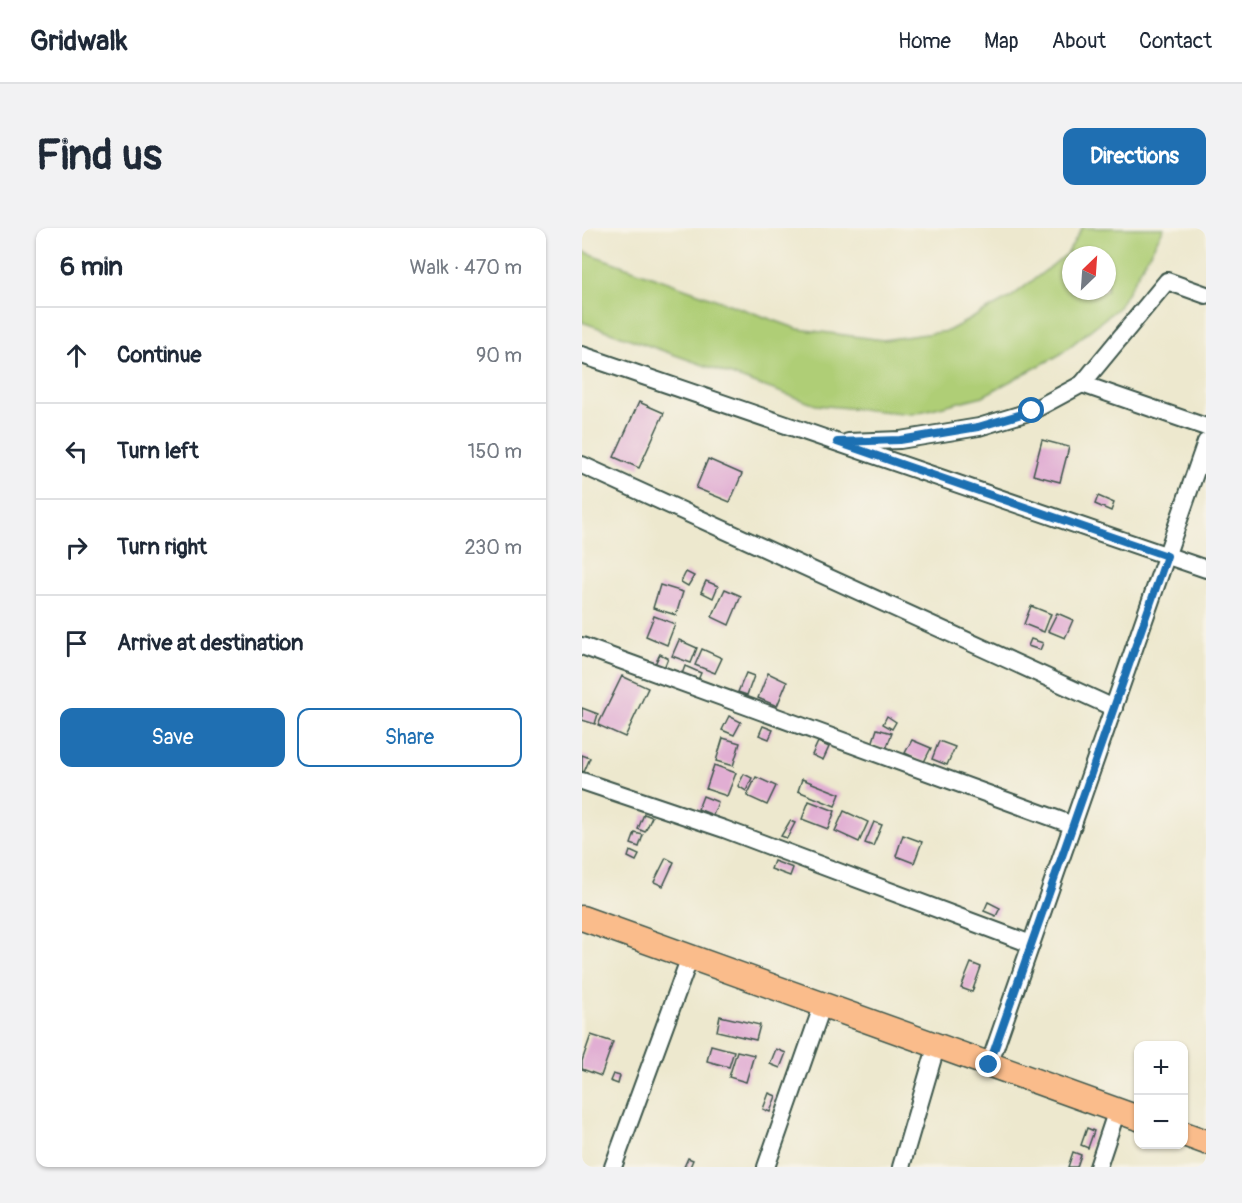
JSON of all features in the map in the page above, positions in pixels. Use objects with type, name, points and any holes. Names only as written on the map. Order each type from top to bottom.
[{"type":"highway","points":[[582,918],[1128,1114]]},
{"type":"highway","points":[[1188,1135],[1206,1142]]},
{"type":"street","points":[[837,442],[900,440],[978,427],[1032,411],[1083,384],[1167,281],[1206,295]]},
{"type":"street","points":[[582,355],[1206,569]]},
{"type":"street","points":[[1083,384],[1206,427]]},
{"type":"street","points":[[989,1065],[1206,442]]},
{"type":"street","points":[[582,465],[1113,708]]},
{"type":"street","points":[[582,646],[1073,825]]},
{"type":"street","points":[[582,782],[724,829],[1031,944]]},
{"type":"street","points":[[613,1167],[690,957]]},
{"type":"street","points":[[766,1167],[823,1004]]},
{"type":"street","points":[[901,1167],[937,1044]]},
{"type":"street","points":[[1098,1167],[1128,1114]]},
{"type":"green space","points":[[1082,228],[1164,228],[1119,307],[1059,355],[983,396],[912,414],[816,405],[582,322],[582,251],[798,329],[883,340],[948,331],[1011,297],[1062,258],[1062,300],[1116,300],[1116,246],[1072,246]]},
{"type":"building","points":[[639,402],[664,413],[639,468],[614,457]]},
{"type":"building","points":[[1042,440],[1069,447],[1060,482],[1033,475]]},
{"type":"building","points":[[708,459],[742,474],[730,502],[696,488]]},
{"type":"building","points":[[1098,496],[1114,503],[1111,511],[1095,504]]},
{"type":"building","points":[[686,572],[694,576],[688,586],[681,582]]},
{"type":"building","points":[[706,581],[718,586],[713,598],[701,592]]},
{"type":"building","points":[[660,585],[683,592],[676,615],[653,608]]},
{"type":"building","points":[[725,589],[741,596],[729,625],[712,617]]},
{"type":"building","points":[[1031,606],[1051,614],[1044,632],[1024,624]]},
{"type":"building","points":[[1057,613],[1073,620],[1065,638],[1048,631]]},
{"type":"building","points":[[654,616],[675,624],[667,645],[646,636]]},
{"type":"building","points":[[1031,639],[1043,643],[1040,650],[1028,646]]},
{"type":"building","points":[[679,640],[697,648],[691,663],[672,656]]},
{"type":"building","points":[[702,649],[722,658],[715,673],[695,665]]},
{"type":"building","points":[[660,654],[668,658],[664,668],[655,664]]},
{"type":"building","points":[[685,666],[701,673],[698,680],[682,674]]},
{"type":"building","points":[[746,673],[754,676],[747,695],[738,692]]},
{"type":"building","points":[[768,673],[787,682],[777,706],[758,698]]},
{"type":"building","points":[[622,676],[648,688],[625,737],[598,725]]},
{"type":"building","points":[[582,708],[598,714],[595,724],[582,720]]},
{"type":"building","points":[[729,716],[741,722],[734,735],[722,730]]},
{"type":"building","points":[[887,716],[896,722],[892,729],[883,724]]},
{"type":"building","points":[[763,726],[773,730],[769,739],[759,735]]},
{"type":"building","points":[[877,729],[892,733],[886,749],[872,744]]},
{"type":"building","points":[[723,738],[740,743],[733,766],[716,761]]},
{"type":"building","points":[[912,740],[931,748],[924,762],[905,753]]},
{"type":"building","points":[[939,741],[955,747],[947,765],[932,759]]},
{"type":"building","points":[[818,742],[829,747],[823,760],[812,755]]},
{"type":"building","points":[[582,755],[590,758],[584,772],[582,771]]},
{"type":"building","points":[[714,765],[736,773],[727,796],[706,789]]},
{"type":"building","points":[[744,774],[752,778],[746,791],[738,786]]},
{"type":"building","points":[[756,777],[776,786],[767,805],[747,796]]},
{"type":"building","points":[[802,779],[840,794],[835,806],[798,791]]},
{"type":"building","points":[[703,796],[718,802],[713,815],[698,809]]},
{"type":"building","points":[[809,801],[835,811],[828,829],[802,819]]},
{"type":"building","points":[[844,811],[868,822],[859,842],[835,831]]},
{"type":"building","points":[[644,814],[652,817],[645,832],[638,829]]},
{"type":"building","points":[[790,821],[795,823],[787,838],[781,836]]},
{"type":"building","points":[[874,822],[882,825],[873,846],[865,843]]},
{"type":"building","points":[[635,833],[643,835],[639,847],[631,844]]},
{"type":"building","points":[[903,835],[922,842],[914,863],[896,856]]},
{"type":"building","points":[[630,851],[639,855],[636,861],[628,857]]},
{"type":"building","points":[[666,858],[674,862],[663,886],[654,882]]},
{"type":"building","points":[[774,861],[793,868],[790,876],[771,869]]},
{"type":"building","points":[[988,902],[1000,908],[996,916],[984,911]]},
{"type":"building","points":[[971,963],[981,967],[972,992],[961,988]]},
{"type":"building","points":[[720,1016],[760,1025],[756,1040],[717,1031]]},
{"type":"building","points":[[591,1035],[613,1042],[601,1076],[582,1069],[582,1061]]},
{"type":"building","points":[[711,1045],[734,1051],[729,1067],[707,1061]]},
{"type":"building","points":[[776,1049],[786,1053],[780,1068],[770,1064]]},
{"type":"building","points":[[737,1051],[754,1055],[746,1082],[729,1077]]},
{"type":"building","points":[[613,1074],[620,1076],[618,1084],[610,1081]]},
{"type":"building","points":[[769,1093],[776,1096],[770,1112],[763,1109]]},
{"type":"building","points":[[1087,1128],[1094,1131],[1088,1148],[1081,1145]]},
{"type":"building","points":[[1073,1152],[1081,1155],[1077,1167],[1068,1167]]},
{"type":"building","points":[[688,1158],[693,1160],[690,1167],[684,1167]]},
{"type":"route","points":[[989,1065],[1167,556],[837,442],[900,440],[978,427],[1032,411]]}]
